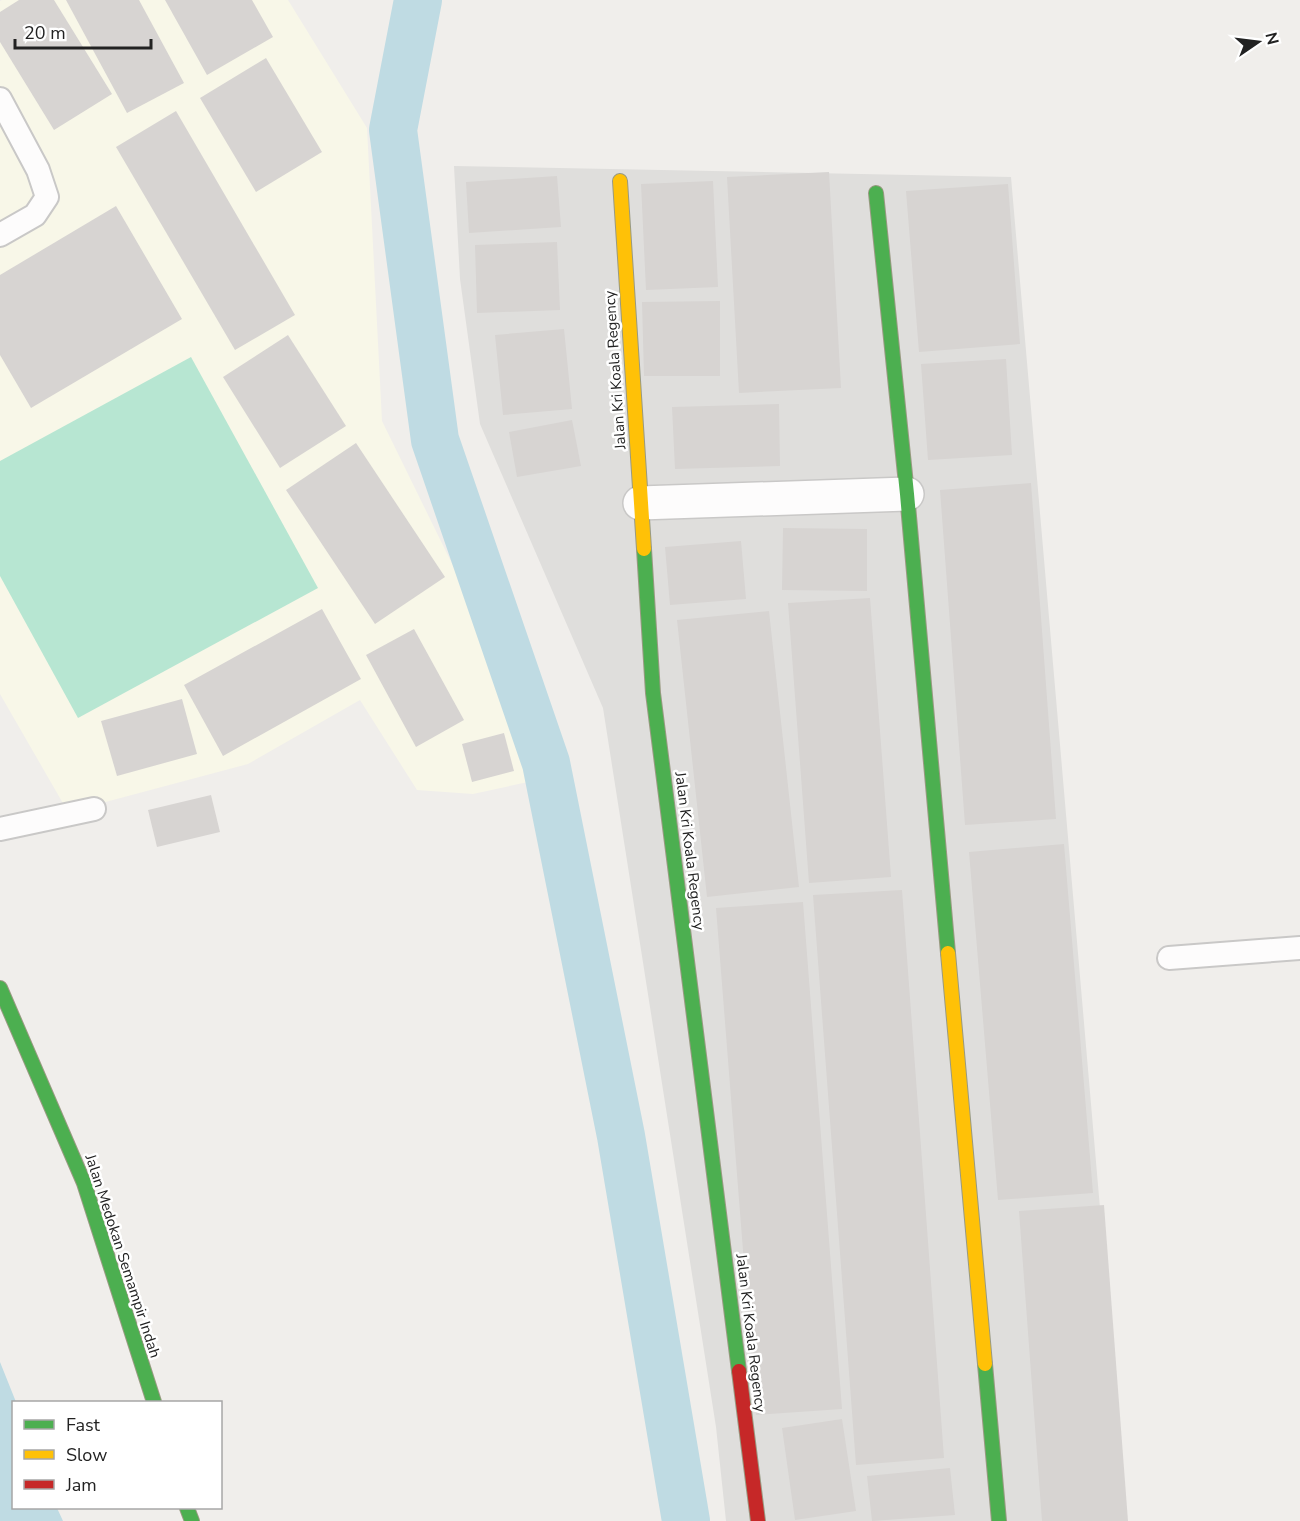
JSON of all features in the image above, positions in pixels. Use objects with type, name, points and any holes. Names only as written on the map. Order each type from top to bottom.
[{"type":"street","name":"Jalan Kri Koala Regency","points":[[620,182],[653,693],[758,1521]]},
{"type":"street","points":[[876,193],[907,494],[999,1521]]},
{"type":"street","points":[[640,503],[907,494]]},
{"type":"street","name":"Jalan Medokan Semampir Indah","points":[[0,988],[84,1183],[154,1401]]},
{"type":"lane","points":[[0,99],[38,170],[47,197],[35,215],[0,235]]},
{"type":"lane","points":[[0,829],[94,809]]},
{"type":"lane","points":[[1169,958],[1300,948]]},
{"type":"shaded area","points":[[288,0],[367,128],[382,421],[458,576],[528,782],[473,794],[417,790],[360,700],[248,764],[68,812],[0,694],[0,1]]},
{"type":"shaded area","points":[[454,166],[1011,177],[1127,1521],[726,1521],[716,1427],[603,708],[480,424],[460,279]]},
{"type":"green space","points":[[191,357],[318,588],[78,718],[0,576],[0,461]]},
{"type":"water","points":[[0,1362],[16,1401],[12,1401],[12,1509],[57,1509],[63,1521],[0,1521]]},
{"type":"building","points":[[19,0],[54,0],[112,94],[54,130],[0,42],[0,12]]},
{"type":"building","points":[[66,0],[139,0],[184,83],[127,113]]},
{"type":"building","points":[[165,0],[252,0],[273,37],[207,75]]},
{"type":"building","points":[[266,58],[322,152],[256,192],[200,98]]},
{"type":"building","points":[[176,111],[295,315],[235,350],[116,147]]},
{"type":"building","points":[[829,172],[841,388],[739,393],[727,177]]},
{"type":"building","points":[[557,176],[561,227],[469,233],[466,182]]},
{"type":"building","points":[[713,181],[718,287],[646,290],[641,184]]},
{"type":"building","points":[[1008,184],[1020,344],[919,352],[906,191]]},
{"type":"building","points":[[116,206],[182,319],[31,408],[0,355],[0,275]]},
{"type":"building","points":[[557,242],[560,310],[477,313],[475,245]]},
{"type":"building","points":[[720,301],[720,376],[644,376],[642,302]]},
{"type":"building","points":[[564,329],[572,409],[503,415],[495,335]]},
{"type":"building","points":[[288,335],[346,426],[280,468],[223,377]]},
{"type":"building","points":[[1006,359],[1012,455],[928,460],[921,364]]},
{"type":"building","points":[[779,404],[780,466],[675,469],[672,407]]},
{"type":"building","points":[[572,420],[581,466],[517,477],[509,432]]},
{"type":"building","points":[[356,443],[445,577],[375,624],[286,490]]},
{"type":"building","points":[[1031,483],[1056,819],[965,825],[940,490]]},
{"type":"building","points":[[783,528],[867,529],[867,591],[782,590]]},
{"type":"building","points":[[741,541],[746,599],[670,605],[665,547]]},
{"type":"building","points":[[870,598],[891,877],[809,883],[788,603]]},
{"type":"building","points":[[322,609],[361,679],[223,756],[184,685]]},
{"type":"building","points":[[769,611],[799,887],[707,897],[677,620]]},
{"type":"building","points":[[414,629],[464,720],[416,747],[366,655]]},
{"type":"building","points":[[182,699],[197,754],[117,776],[101,721]]},
{"type":"building","points":[[504,733],[514,771],[472,782],[462,744]]},
{"type":"building","points":[[211,795],[220,832],[157,847],[148,810]]},
{"type":"building","points":[[1064,844],[1093,1193],[998,1200],[969,852]]},
{"type":"building","points":[[902,890],[944,1458],[856,1465],[813,895]]},
{"type":"building","points":[[803,902],[842,1409],[756,1415],[716,908]]},
{"type":"building","points":[[1104,1205],[1128,1521],[1042,1521],[1019,1211]]},
{"type":"building","points":[[842,1419],[856,1511],[795,1520],[782,1428]]},
{"type":"building","points":[[950,1468],[955,1515],[872,1521],[867,1476]]},
{"type":"waterway","points":[[418,0],[393,130],[435,440],[546,763],[621,1136],[686,1521]]},
{"type":"traffic: fast","points":[[876,193],[907,494],[948,953]]},
{"type":"traffic: fast","points":[[644,549],[653,693],[739,1371]]},
{"type":"traffic: fast","points":[[0,988],[84,1183],[154,1401]]},
{"type":"traffic: fast","points":[[985,1364],[999,1521]]},
{"type":"traffic: fast","points":[[187,1509],[192,1521]]},
{"type":"traffic: slow","points":[[620,181],[644,549]]},
{"type":"traffic: slow","points":[[948,953],[985,1364]]},
{"type":"traffic: jam","points":[[739,1371],[758,1521]]}]
